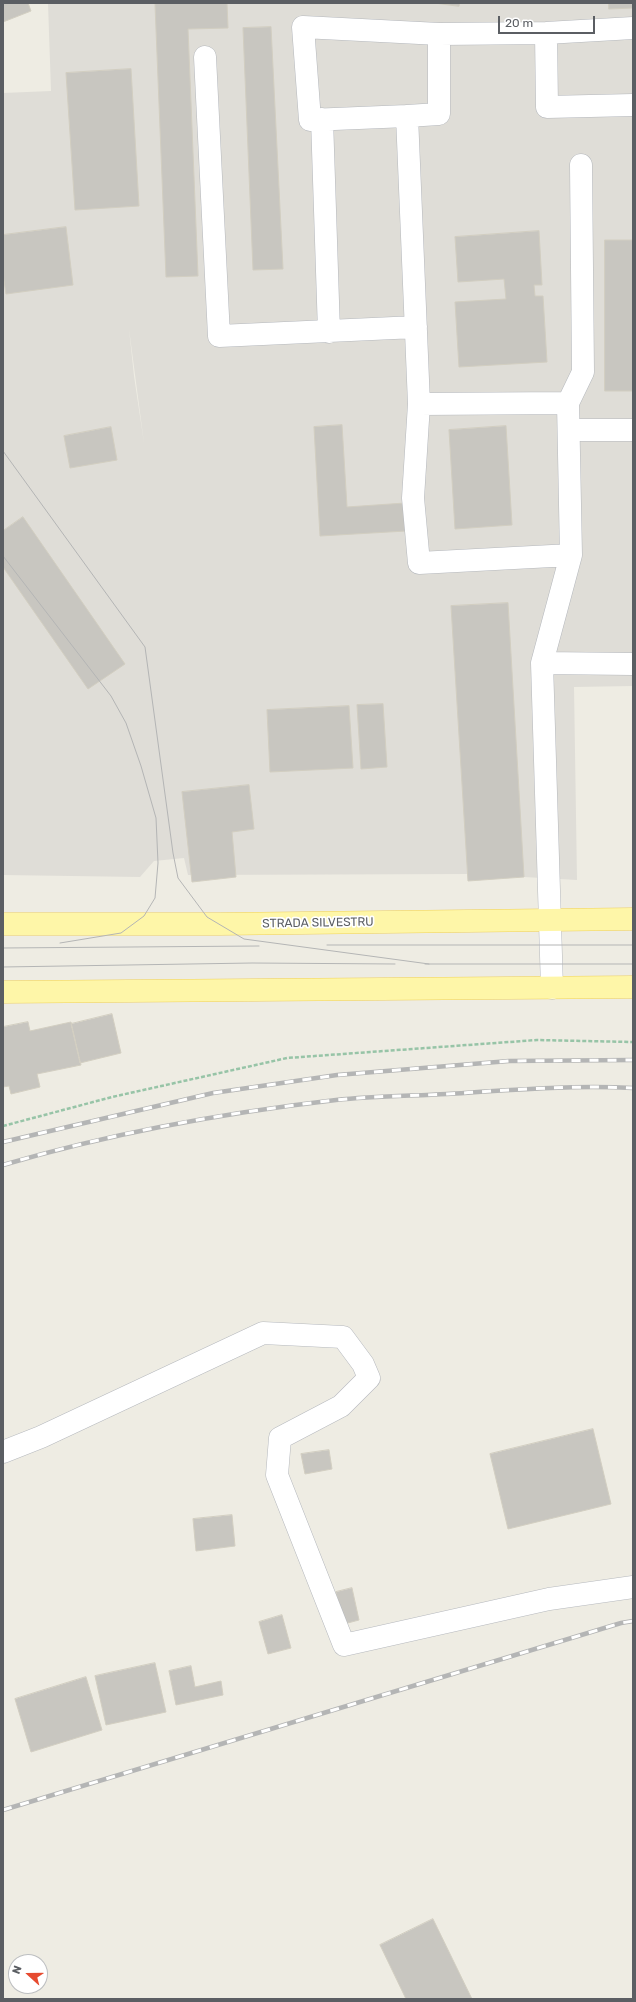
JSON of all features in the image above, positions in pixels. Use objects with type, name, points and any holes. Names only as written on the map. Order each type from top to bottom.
[{"type":"main road","name":"STRADA SILVESTRU","points":[[3,924],[218,924],[633,919]]},
{"type":"main road","points":[[3,992],[633,987]]},
{"type":"lane","points":[[439,34],[438,114],[310,120],[303,27],[439,34],[546,33],[633,28]]},
{"type":"lane","points":[[546,33],[547,107],[633,105]]},
{"type":"lane","points":[[205,57],[219,336],[416,328]]},
{"type":"lane","points":[[408,116],[419,404],[413,498],[419,563],[571,555]]},
{"type":"lane","points":[[322,119],[329,332]]},
{"type":"lane","points":[[552,988],[542,664],[571,555],[568,403],[583,372],[581,165]]},
{"type":"lane","points":[[419,404],[568,403]]},
{"type":"lane","points":[[569,430],[633,430]]},
{"type":"lane","points":[[542,664],[633,664]]},
{"type":"lane","points":[[3,1452],[41,1436],[263,1333],[343,1337],[363,1364],[369,1378],[341,1406],[280,1438],[277,1475],[344,1645],[549,1599],[633,1587]]},
{"type":"path","points":[[3,1126],[112,1097],[287,1058],[537,1040],[633,1042]]},
{"type":"shaded area","points":[[48,3],[633,3],[633,686],[574,687],[577,880],[524,877],[468,881],[467,874],[188,875],[184,858],[154,861],[140,877],[3,875],[3,93],[51,91]],"holes":[[[129,329],[144,443],[134,376]]]},
{"type":"building","points":[[3,3],[28,3],[31,11],[3,22]]},
{"type":"building","points":[[227,3],[228,28],[188,29],[198,276],[166,277],[155,4]]},
{"type":"building","points":[[435,3],[460,3],[459,6]]},
{"type":"building","points":[[609,3],[633,3],[633,8],[609,9]]},
{"type":"building","points":[[271,27],[283,269],[253,270],[243,28]]},
{"type":"building","points":[[131,69],[139,206],[75,210],[66,73]]},
{"type":"building","points":[[66,227],[73,285],[6,294],[3,274],[3,235]]},
{"type":"building","points":[[539,231],[542,285],[534,285],[535,296],[543,296],[547,362],[459,367],[455,302],[506,299],[504,279],[458,282],[455,237]]},
{"type":"building","points":[[605,240],[633,240],[633,391],[605,391]]},
{"type":"building","points":[[342,425],[347,507],[405,503],[406,531],[320,536],[314,427]]},
{"type":"building","points":[[506,426],[512,525],[455,529],[449,430]]},
{"type":"building","points":[[111,427],[117,460],[70,468],[64,436]]},
{"type":"building","points":[[23,517],[125,664],[88,689],[3,567],[3,531]]},
{"type":"building","points":[[508,603],[524,877],[468,881],[451,606]]},
{"type":"building","points":[[383,704],[387,767],[361,769],[357,705]]},
{"type":"building","points":[[349,706],[353,768],[270,772],[267,710]]},
{"type":"building","points":[[249,785],[254,829],[232,832],[236,877],[192,882],[182,792]]},
{"type":"building","points":[[112,1014],[121,1053],[80,1063],[71,1024]]},
{"type":"building","points":[[28,1022],[30,1031],[71,1022],[81,1065],[37,1074],[40,1087],[11,1094],[9,1086],[3,1087],[3,1027]]},
{"type":"building","points":[[593,1429],[611,1504],[508,1529],[490,1454]]},
{"type":"building","points":[[329,1450],[332,1469],[305,1474],[301,1454]]},
{"type":"building","points":[[232,1515],[235,1546],[196,1551],[193,1519]]},
{"type":"building","points":[[352,1588],[359,1620],[344,1624],[336,1592]]},
{"type":"building","points":[[282,1615],[291,1648],[268,1654],[259,1622]]},
{"type":"building","points":[[155,1663],[166,1712],[106,1725],[95,1676]]},
{"type":"building","points":[[191,1666],[195,1687],[221,1681],[223,1695],[176,1705],[169,1671]]},
{"type":"building","points":[[86,1677],[102,1730],[31,1752],[15,1699]]},
{"type":"building","points":[[433,1919],[472,1999],[406,1999],[380,1945]]},
{"type":"tram line","points":[[3,451],[145,647],[173,853],[178,878],[207,917],[244,939],[429,964]]},
{"type":"tram line","points":[[3,556],[111,696],[126,723],[141,766],[156,818],[158,863],[155,898],[144,916],[121,933],[60,943]]},
{"type":"tram line","points":[[327,945],[633,945]]},
{"type":"tram line","points":[[3,948],[259,946]]},
{"type":"tram line","points":[[3,967],[252,963],[395,964]]},
{"type":"tram line","points":[[425,964],[633,964]]},
{"type":"railway","points":[[3,1142],[213,1093],[337,1075],[509,1061],[633,1060]]},
{"type":"railway","points":[[3,1165],[85,1143],[168,1125],[294,1105],[364,1098],[540,1088],[633,1088]]},
{"type":"railway","points":[[3,1810],[621,1623],[633,1621]]}]
